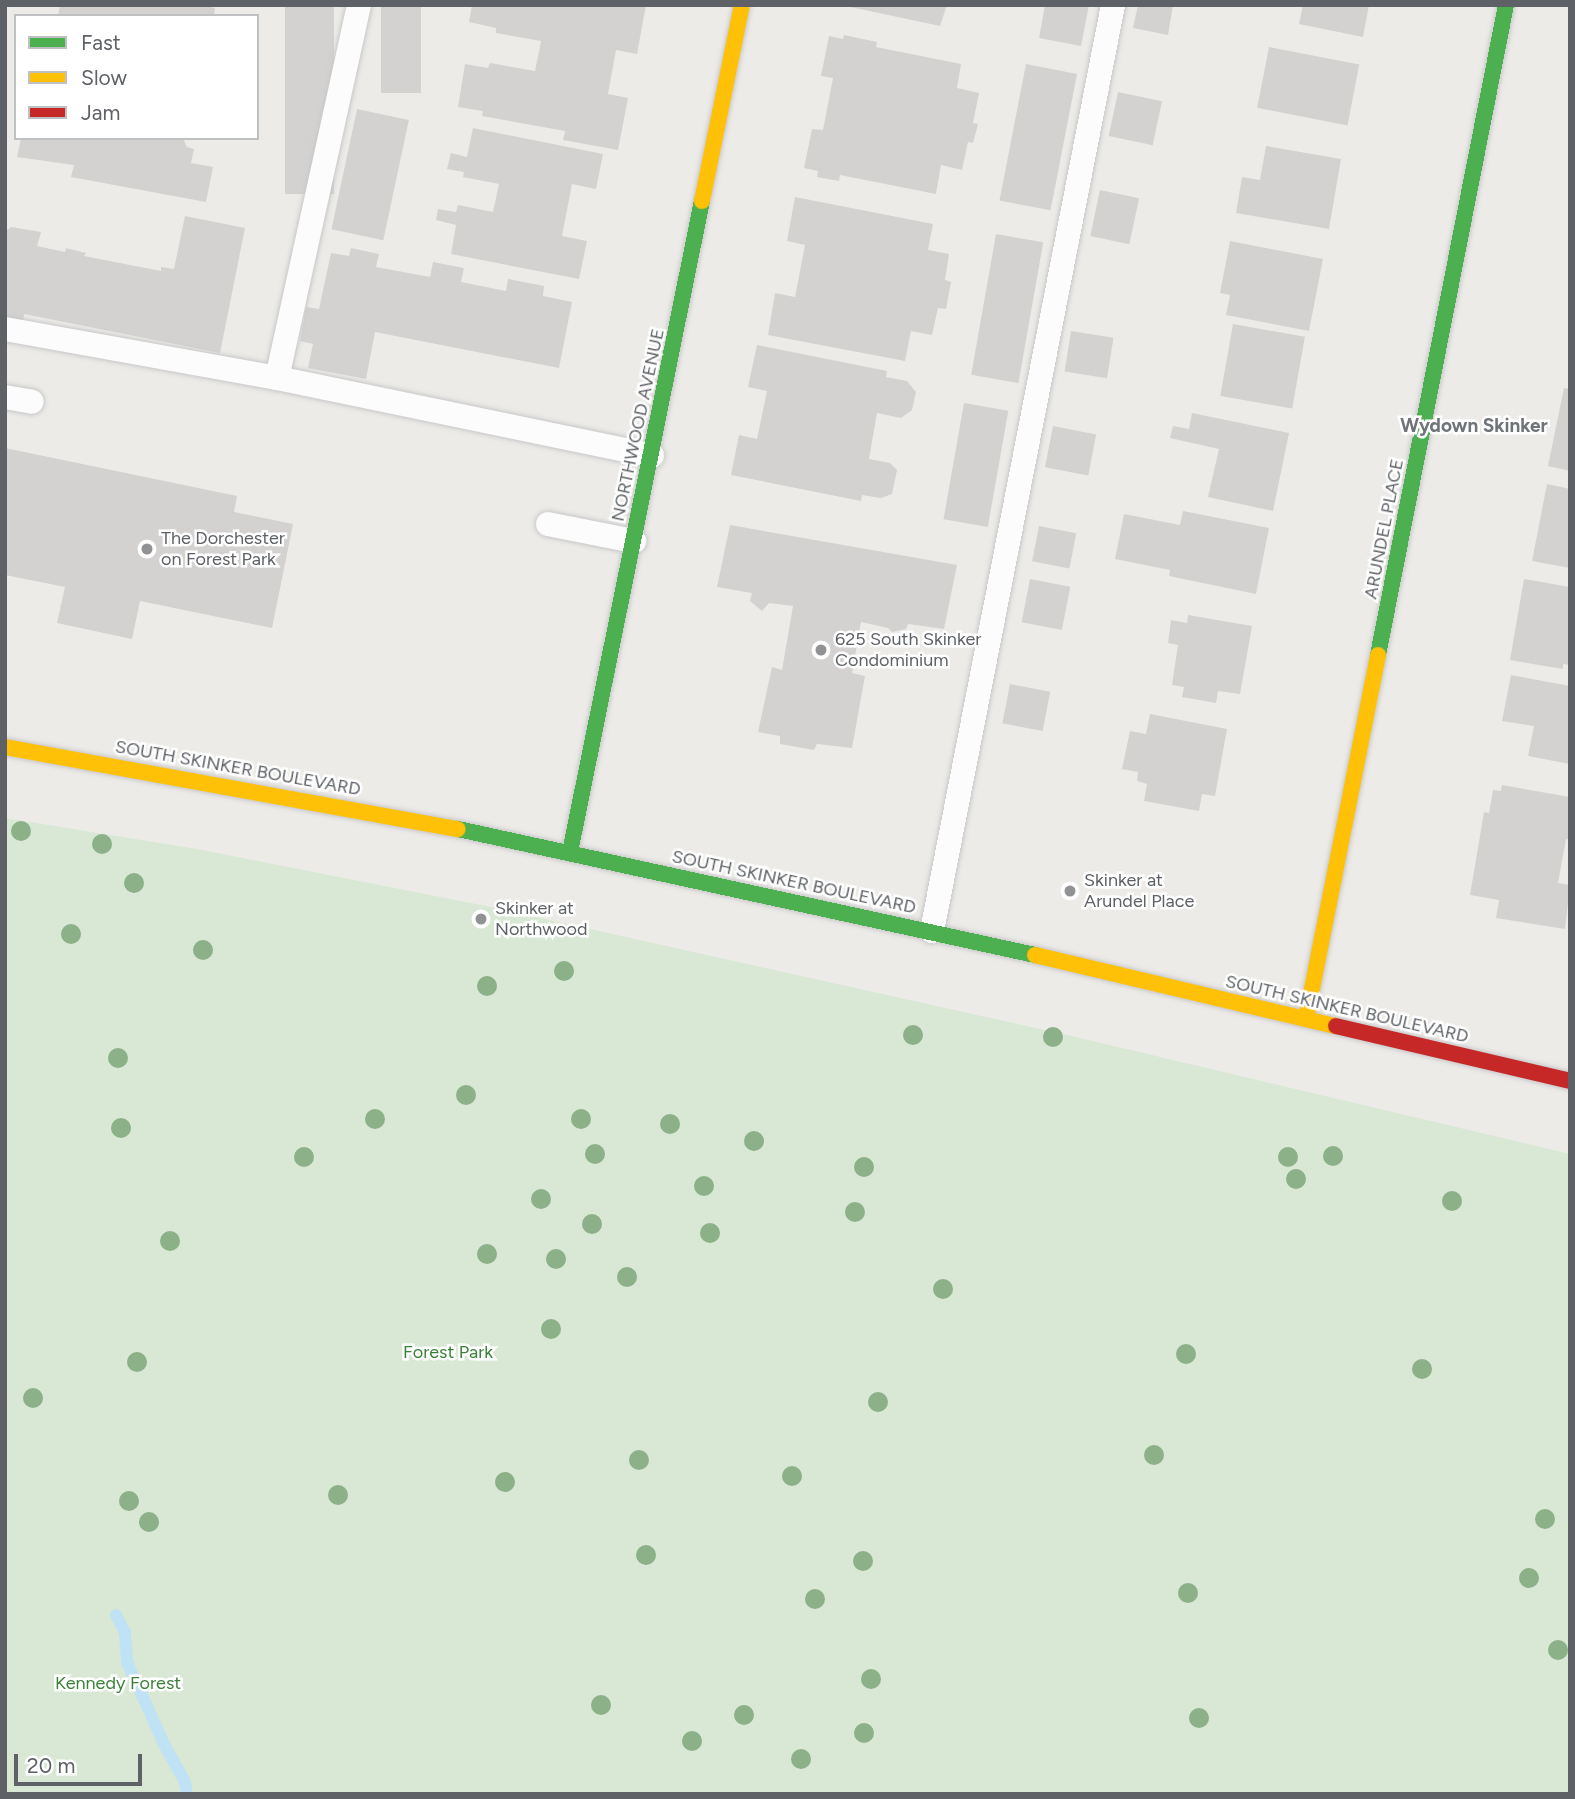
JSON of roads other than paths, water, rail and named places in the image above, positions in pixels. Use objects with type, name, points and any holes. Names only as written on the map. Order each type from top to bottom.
[{"type":"street","name":"NORTHWOOD AVENUE","points":[[570,852],[742,5]]},
{"type":"street","name":"ARUNDEL PLACE","points":[[1306,1019],[1506,5]]},
{"type":"street","name":"SOUTH SKINKER BOULEVARD","points":[[5,747],[369,811],[570,852],[932,931],[1570,1081]]},
{"type":"lane","points":[[276,378],[359,5]]},
{"type":"lane","points":[[932,931],[1113,5]]},
{"type":"lane","points":[[5,329],[276,378],[652,456]]},
{"type":"lane","points":[[5,397],[32,402]]},
{"type":"lane","points":[[548,524],[634,541]]},
{"type":"waterway","points":[[116,1615],[125,1633],[127,1662],[164,1744],[185,1782],[187,1794]]},
{"type":"place","name":"The Dorchester on Forest Park","points":[[147,549]]},
{"type":"place","name":"625 South Skinker Condominium","points":[[821,650]]},
{"type":"place","name":"Skinker at Arundel Place","points":[[1070,891]]},
{"type":"place","name":"Skinker at Northwood","points":[[481,919]]},
{"type":"district","name":"Wydown Skinker","points":[[1474,426]]},
{"type":"park label","name":"Forest Park","points":[[448,1352]]},
{"type":"park label","name":"Kennedy Forest","points":[[118,1683]]}]
